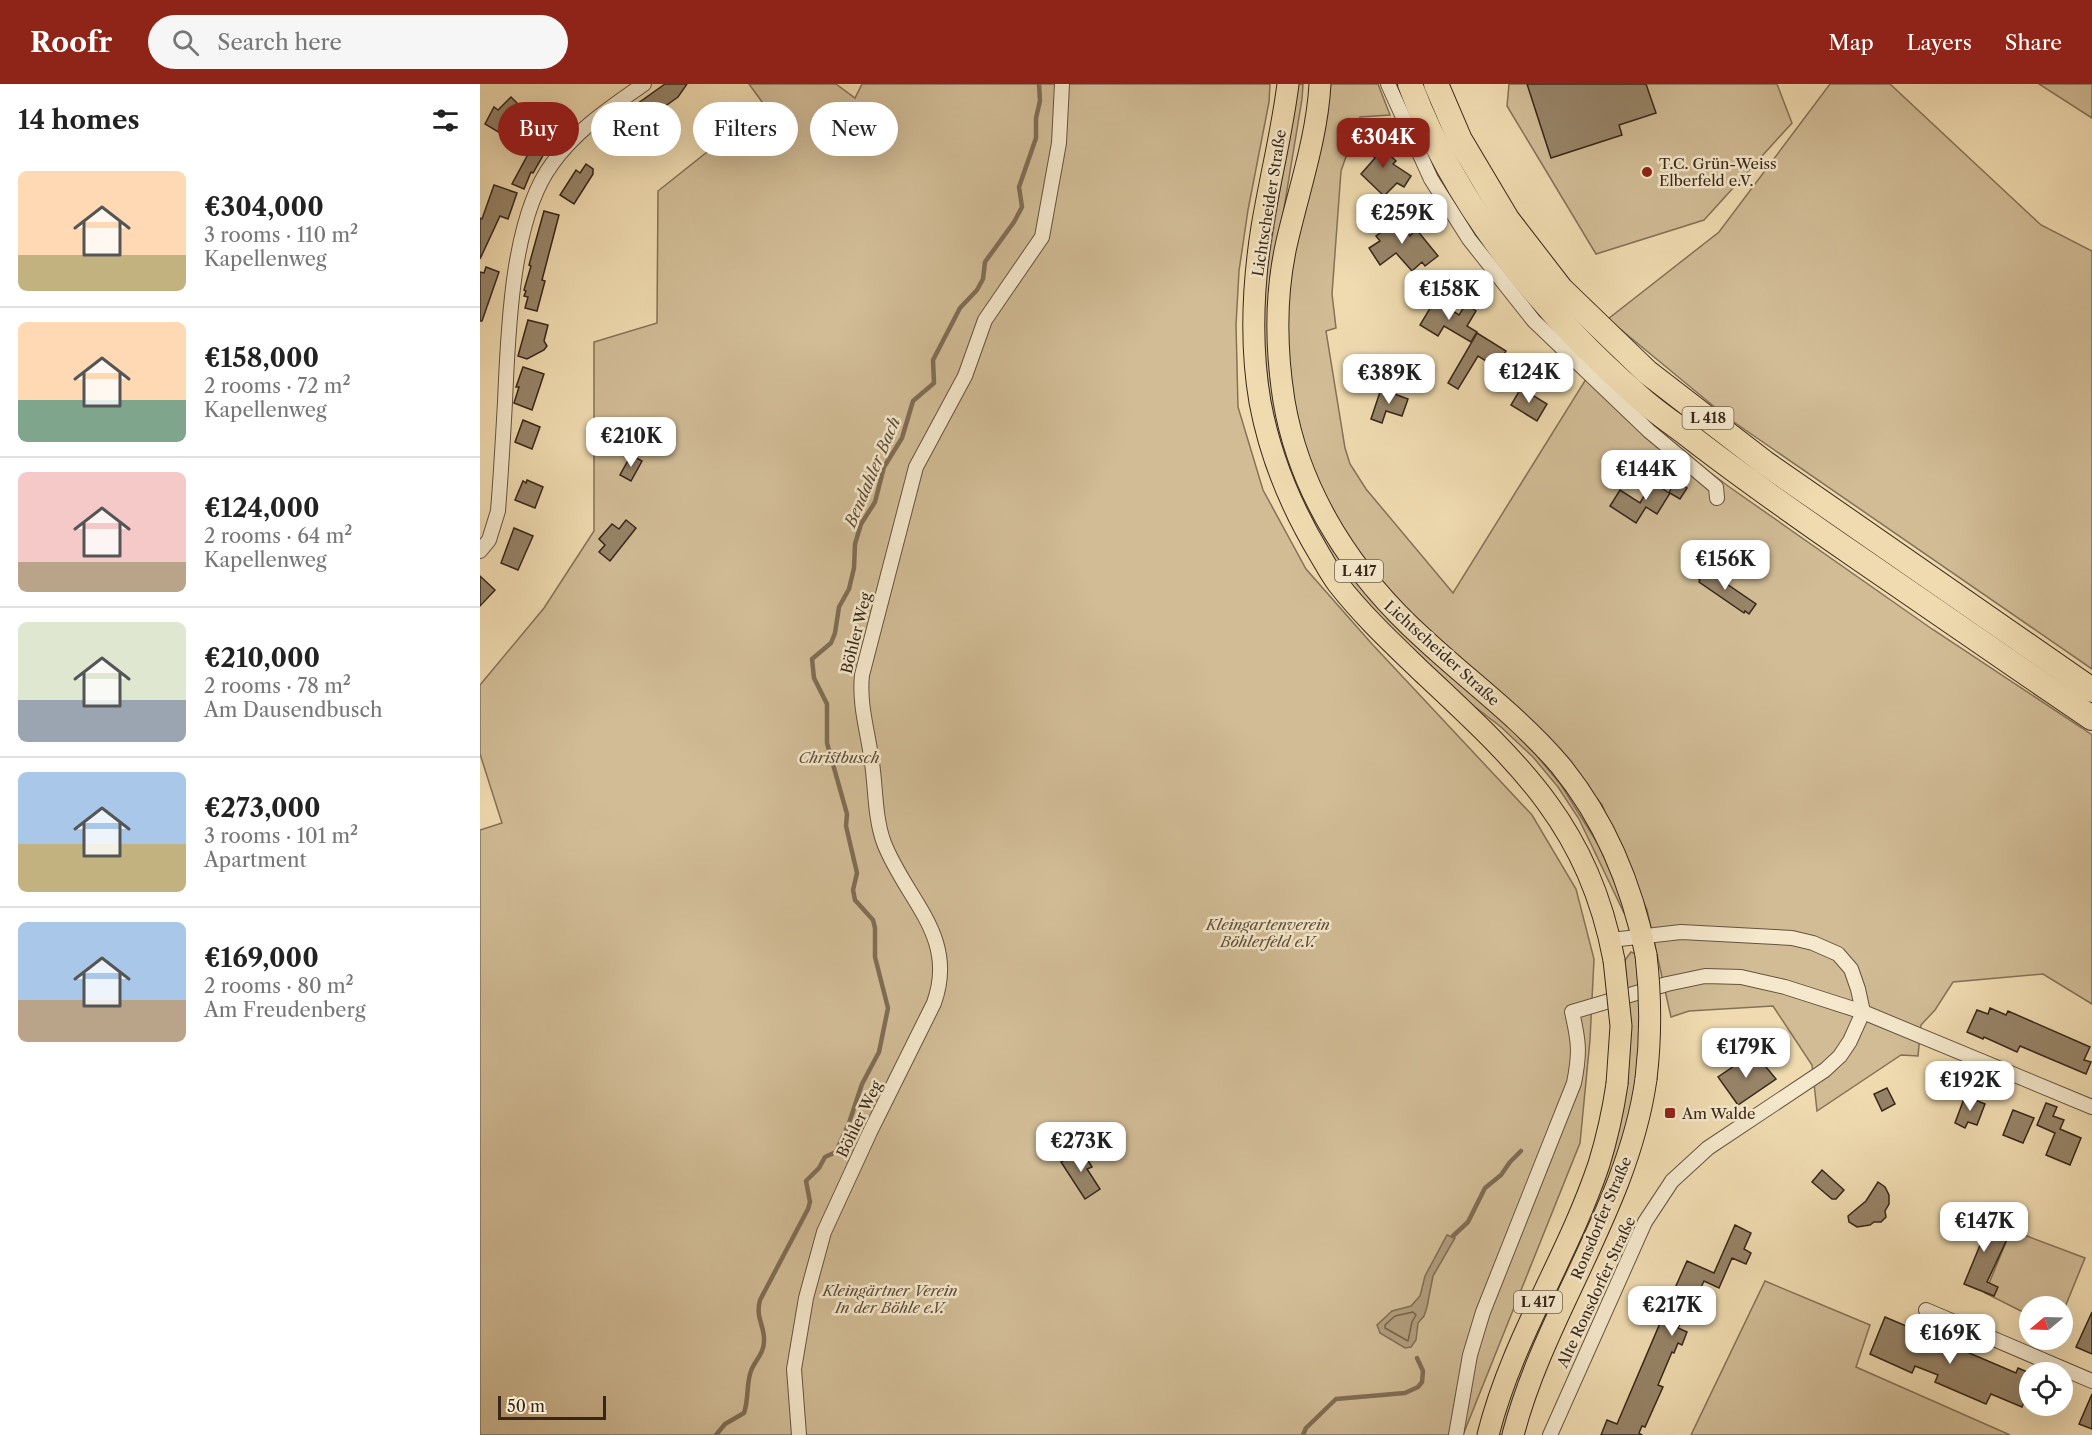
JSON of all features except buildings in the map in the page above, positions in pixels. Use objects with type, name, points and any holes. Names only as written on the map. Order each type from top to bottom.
[{"type":"highway","name":"L 418","points":[[1410,84],[1431,133],[1480,219],[1536,293],[1638,397],[1711,454],[2092,718]]},
{"type":"highway","name":"L 418","points":[[1436,84],[1460,140],[1507,219],[1561,289],[1647,372],[1765,463],[2092,690]]},
{"type":"main road","name":"Lichtscheider Straße","points":[[1288,84],[1262,227],[1254,326],[1255,364],[1260,401],[1270,446],[1281,478],[1304,530],[1337,583],[1379,630],[1506,752],[1553,808],[1576,846],[1592,879],[1612,950]]},
{"type":"main road","name":"Lichtscheider Straße","points":[[1320,84],[1311,148],[1286,249],[1278,308],[1278,353],[1284,403],[1306,478],[1333,533],[1358,570],[1379,595],[1425,640],[1538,740],[1580,792],[1597,818],[1617,858],[1633,902],[1644,946]]},
{"type":"main road","name":"Ronsdorfer Straße","points":[[1512,1435],[1536,1364],[1617,1186],[1637,1124],[1650,1046],[1651,994],[1644,946]]},
{"type":"main road","name":"Ronsdorfer Straße","points":[[1488,1435],[1507,1373],[1599,1165],[1617,1084],[1621,1026],[1612,950]]},
{"type":"street","points":[[480,551],[489,540],[498,511],[510,308],[530,207],[542,178],[570,141],[590,123],[644,84]]},
{"type":"street","name":"Böhler Weg","points":[[799,1435],[794,1369],[806,1298],[824,1232],[939,988],[940,952],[936,938],[884,842],[862,710],[862,675],[916,467],[965,376],[985,320],[1042,237],[1059,143],[1062,84]]},
{"type":"street","points":[[1388,84],[1431,179],[1476,248],[1534,321],[1649,431],[1716,487],[1717,498]]},
{"type":"street","points":[[1612,950],[1644,946],[1681,932],[1792,938],[1813,943],[1838,954],[1851,969],[1863,1012]]},
{"type":"street","points":[[1456,1435],[1470,1355],[1483,1312],[1574,1083],[1579,1056],[1572,1012],[1633,993],[1705,976],[1741,977],[1785,987],[1863,1012],[2092,1107]]},
{"type":"street","name":"Alte Ronsdorfer Straße","points":[[1550,1435],[1645,1222],[1672,1181],[1708,1148],[1825,1070],[1840,1056],[1850,1041],[1863,1012]]},
{"type":"street","points":[[1926,1310],[2092,1381]]},
{"type":"green space","name":"Christbusch","points":[[749,84],[836,84],[855,98],[862,84],[1270,84],[1269,102],[1248,210],[1239,271],[1236,325],[1238,407],[1263,490],[1306,569],[1372,644],[1532,815],[1576,889],[1594,959],[1590,1040],[1580,1143],[1463,1435],[480,1435],[480,830],[502,823],[480,754],[480,685],[544,608],[594,531],[594,342],[657,323],[658,191],[702,156],[798,156],[798,102],[762,102]]},
{"type":"green space","points":[[1297,84],[1303,84],[1302,99],[1269,299],[1315,518],[1343,565],[1374,603],[1406,636],[1507,725],[1561,785],[1598,844],[1611,872],[1626,912],[1624,913],[1579,819],[1558,787],[1533,757],[1501,727],[1466,700],[1366,604],[1341,573],[1302,505],[1273,426],[1263,342],[1264,288]]},
{"type":"green space","points":[[1327,84],[1378,84],[1390,115],[1360,117],[1341,171],[1332,294],[1336,328],[1326,331],[1345,448],[1350,464],[1366,489],[1453,593],[1586,379],[1728,486],[1932,629],[2092,735],[2092,1004],[2043,974],[1953,982],[1935,1010],[1921,1025],[1918,1056],[1901,1055],[1817,1111],[1812,1065],[1773,1006],[1689,1011],[1671,1017],[1647,910],[1602,805],[1553,745],[1454,658],[1369,571],[1321,493],[1303,445],[1293,402],[1286,346],[1287,302]]},
{"type":"green space","name":"T.C. Grün-Weiss Elberfeld e.V.","points":[[1509,84],[1777,84],[1792,123],[1704,220],[1596,254],[1507,106]]},
{"type":"green space","points":[[1830,84],[1890,84],[2041,225],[2092,251],[2092,669],[1728,418],[1608,319],[1719,232]]},
{"type":"green space","points":[[2039,84],[2092,84],[2092,118]]},
{"type":"green space","points":[[1631,952],[1636,954],[1641,989],[1638,1074],[1629,1120],[1614,1169],[1503,1435],[1498,1435],[1515,1381],[1570,1257],[1628,1008],[1625,960]]},
{"type":"green space","points":[[2011,1230],[2085,1258],[2070,1296],[2019,1296],[2019,1310],[1985,1293]]},
{"type":"green space","points":[[1765,1281],[1870,1325],[1856,1367],[2010,1435],[1691,1435]]},
{"type":"water","points":[[1447,1235],[1455,1238],[1433,1276],[1427,1307],[1418,1323],[1416,1340],[1411,1347],[1405,1348],[1380,1333],[1377,1325],[1392,1311],[1411,1306],[1420,1296],[1425,1276]]},
{"type":"waterway","name":"Bendahler Bach","points":[[716,1435],[725,1424],[744,1413],[749,1376],[764,1346],[759,1312],[760,1300],[808,1209],[810,1202],[806,1181],[819,1168],[825,1157],[836,1152],[849,1123],[862,1084],[879,1052],[888,1008],[875,957],[873,920],[855,900],[853,890],[857,873],[846,826],[847,814],[827,743],[827,704],[814,678],[812,659],[831,643],[835,633],[839,607],[849,589],[854,568],[855,544],[861,524],[875,502],[884,467],[902,438],[913,401],[934,383],[933,360],[960,308],[977,290],[983,279],[985,262],[1022,207],[1019,187],[1036,138],[1036,118],[1040,101],[1039,84]]},
{"type":"waterway","points":[[1453,1236],[1468,1222],[1485,1188],[1501,1175],[1521,1151]]},
{"type":"waterway","points":[[1303,1435],[1306,1428],[1336,1399],[1405,1393],[1418,1387],[1422,1382],[1423,1371],[1417,1358]]},
{"type":"place","name":"T.C. Grün-Weiss Elberfeld e.V.","points":[[1647,172]]},
{"type":"place","name":"Am Walde","points":[[1670,1113]]},
{"type":"park label","name":"Kleingartenverein Böhlerfeld e.V.","points":[[1268,932]]},
{"type":"park label","name":"Kleingärtner Verein In der Böhle e.V.","points":[[890,1298]]}]
